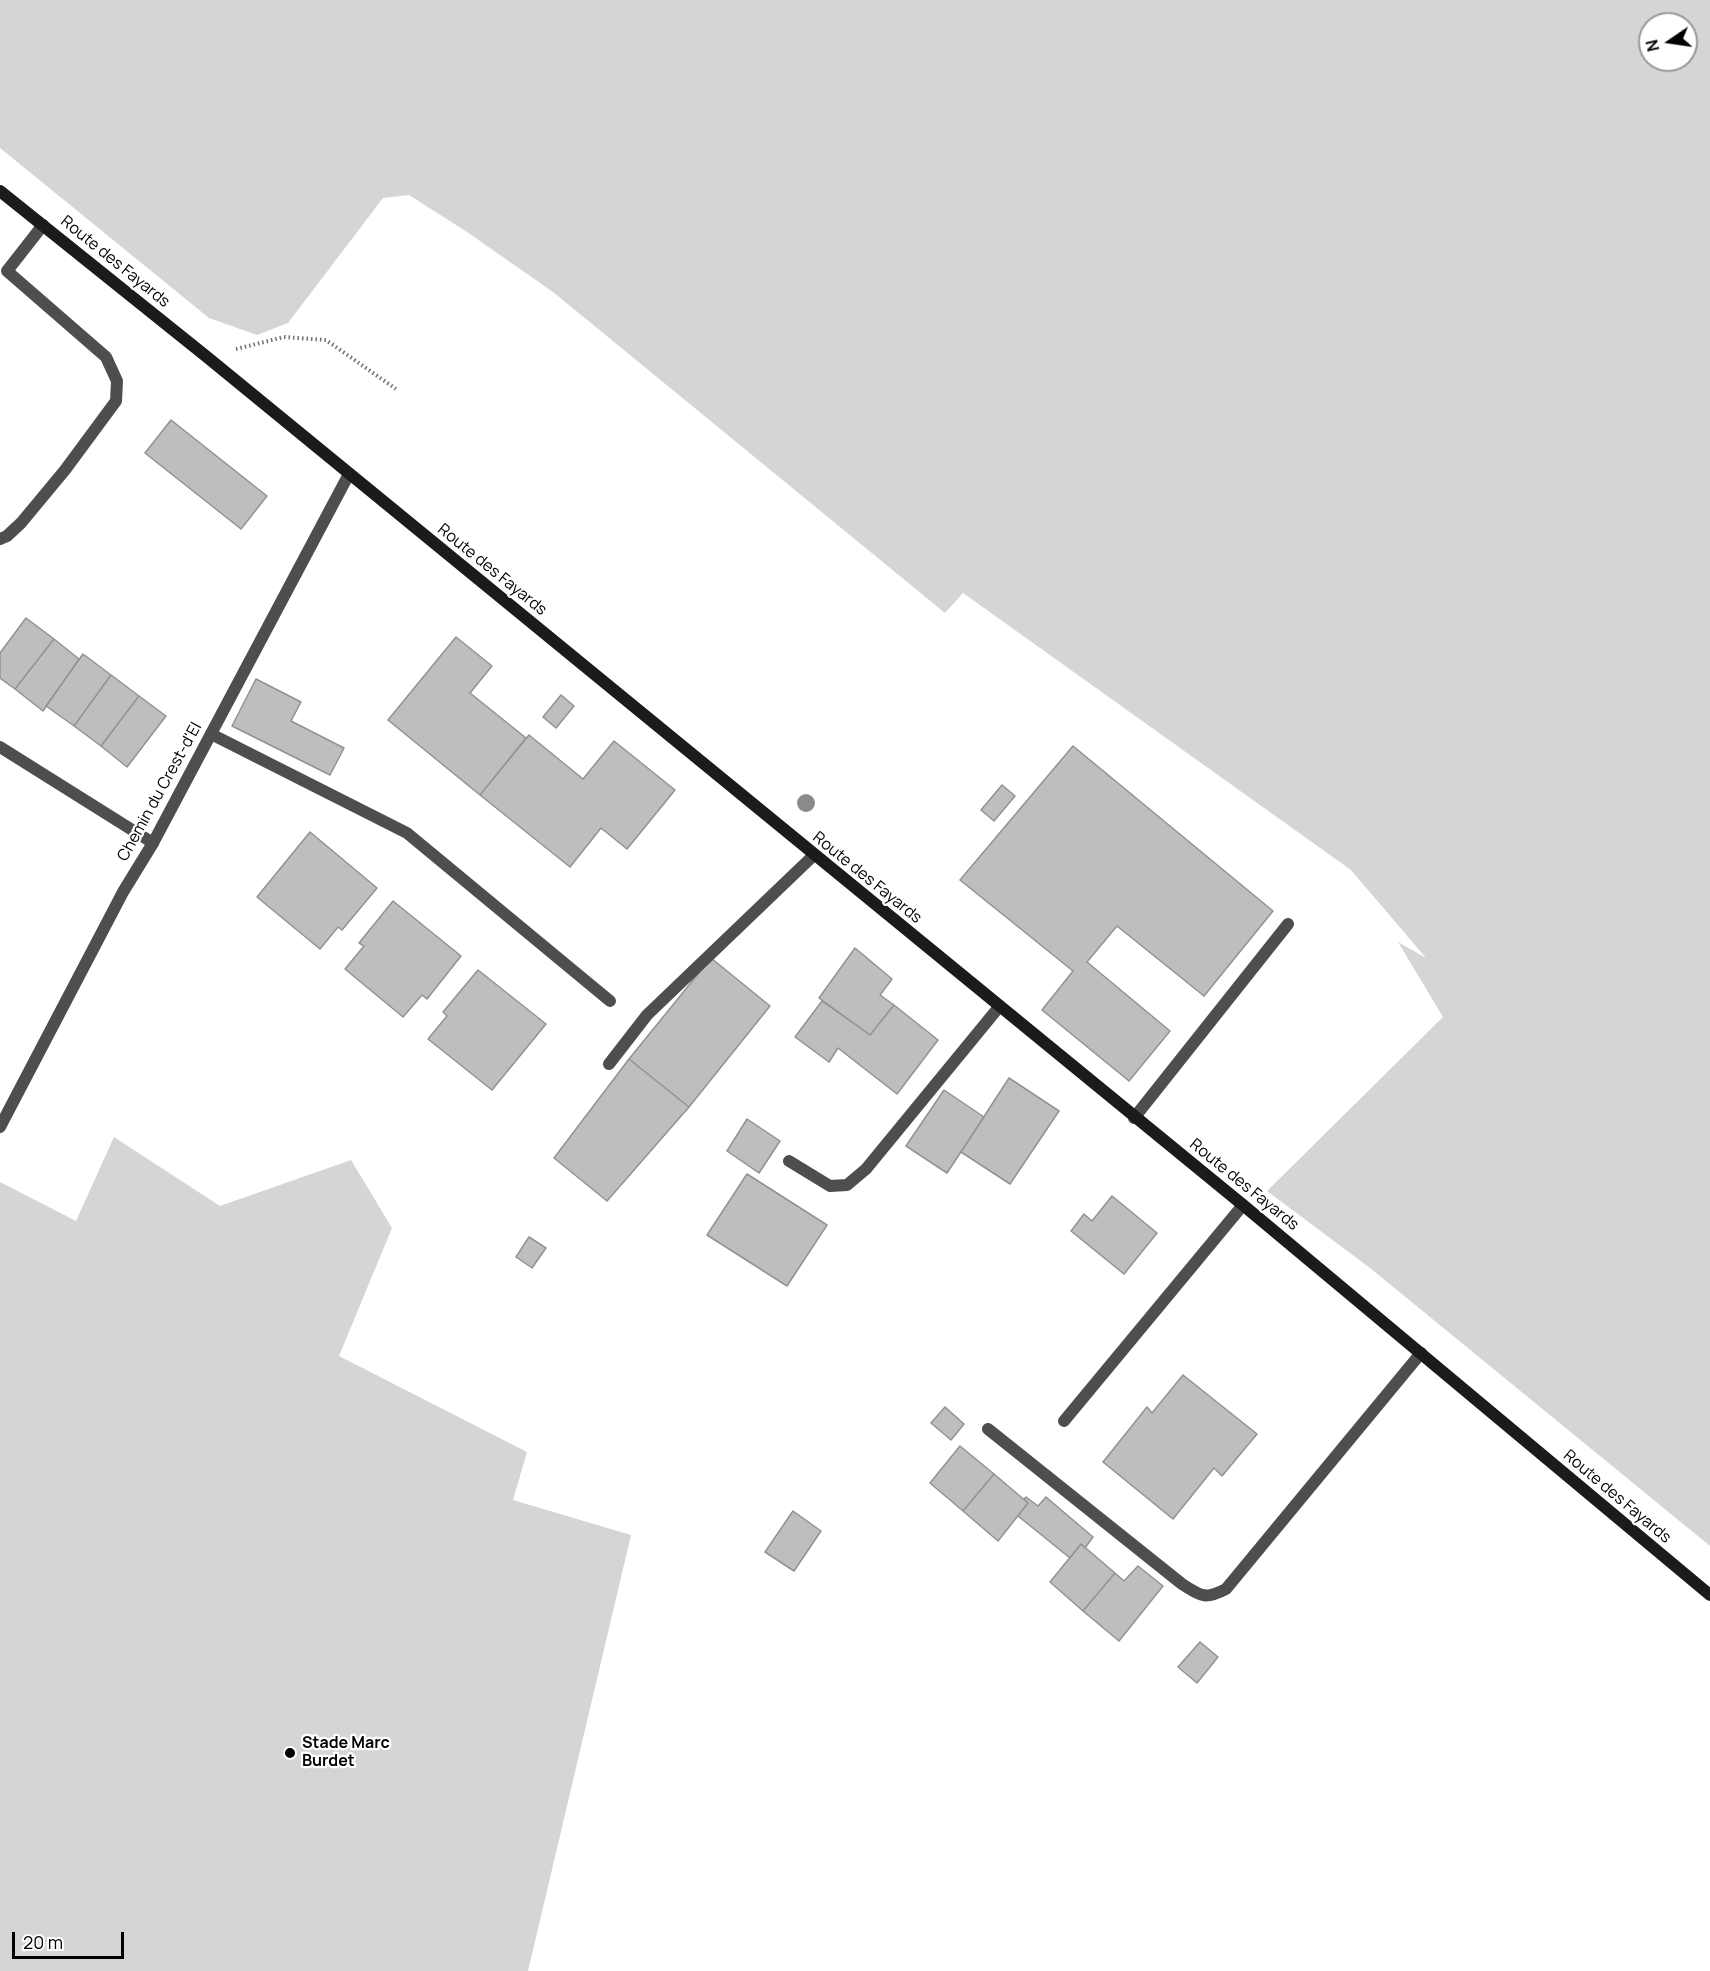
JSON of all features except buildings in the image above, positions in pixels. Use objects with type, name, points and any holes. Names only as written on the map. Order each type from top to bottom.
[{"type":"main road","name":"Route des Fayards","points":[[0,190],[1243,1205],[1710,1595]]},
{"type":"street","points":[[0,539],[7,537],[21,523],[65,470],[116,401],[117,381],[106,357],[7,271],[43,225]]},
{"type":"street","name":"Chemin du Crest-d'El","points":[[0,1127],[123,892],[153,843],[349,474]]},
{"type":"street","points":[[211,734],[407,833],[610,1001]]},
{"type":"street","points":[[0,747],[153,843]]},
{"type":"street","points":[[609,1064],[647,1015],[814,855]]},
{"type":"street","points":[[1134,1118],[1288,924]]},
{"type":"street","points":[[789,1161],[830,1186],[847,1185],[866,1169],[999,1007]]},
{"type":"street","points":[[1064,1421],[1243,1205]]},
{"type":"street","points":[[988,1429],[1182,1584],[1199,1594],[1212,1596],[1226,1589],[1421,1353]]},
{"type":"path","points":[[207,357],[284,337],[326,340],[396,389]]},
{"type":"shaded area","points":[[0,0],[1710,0],[1710,1546],[1370,1268],[1267,1191],[1443,1017],[1398,942],[1426,958],[1351,870],[963,593],[945,613],[553,292],[409,195],[383,198],[288,323],[257,335],[209,318],[0,148]]},
{"type":"shaded area","name":"Stade Marc Burdet","points":[[114,1137],[220,1206],[351,1160],[392,1228],[339,1356],[527,1452],[513,1500],[631,1535],[528,1971],[0,1971],[0,1182],[76,1221]]},
{"type":"place","name":"Stade Marc Burdet","points":[[290,1753]]}]
